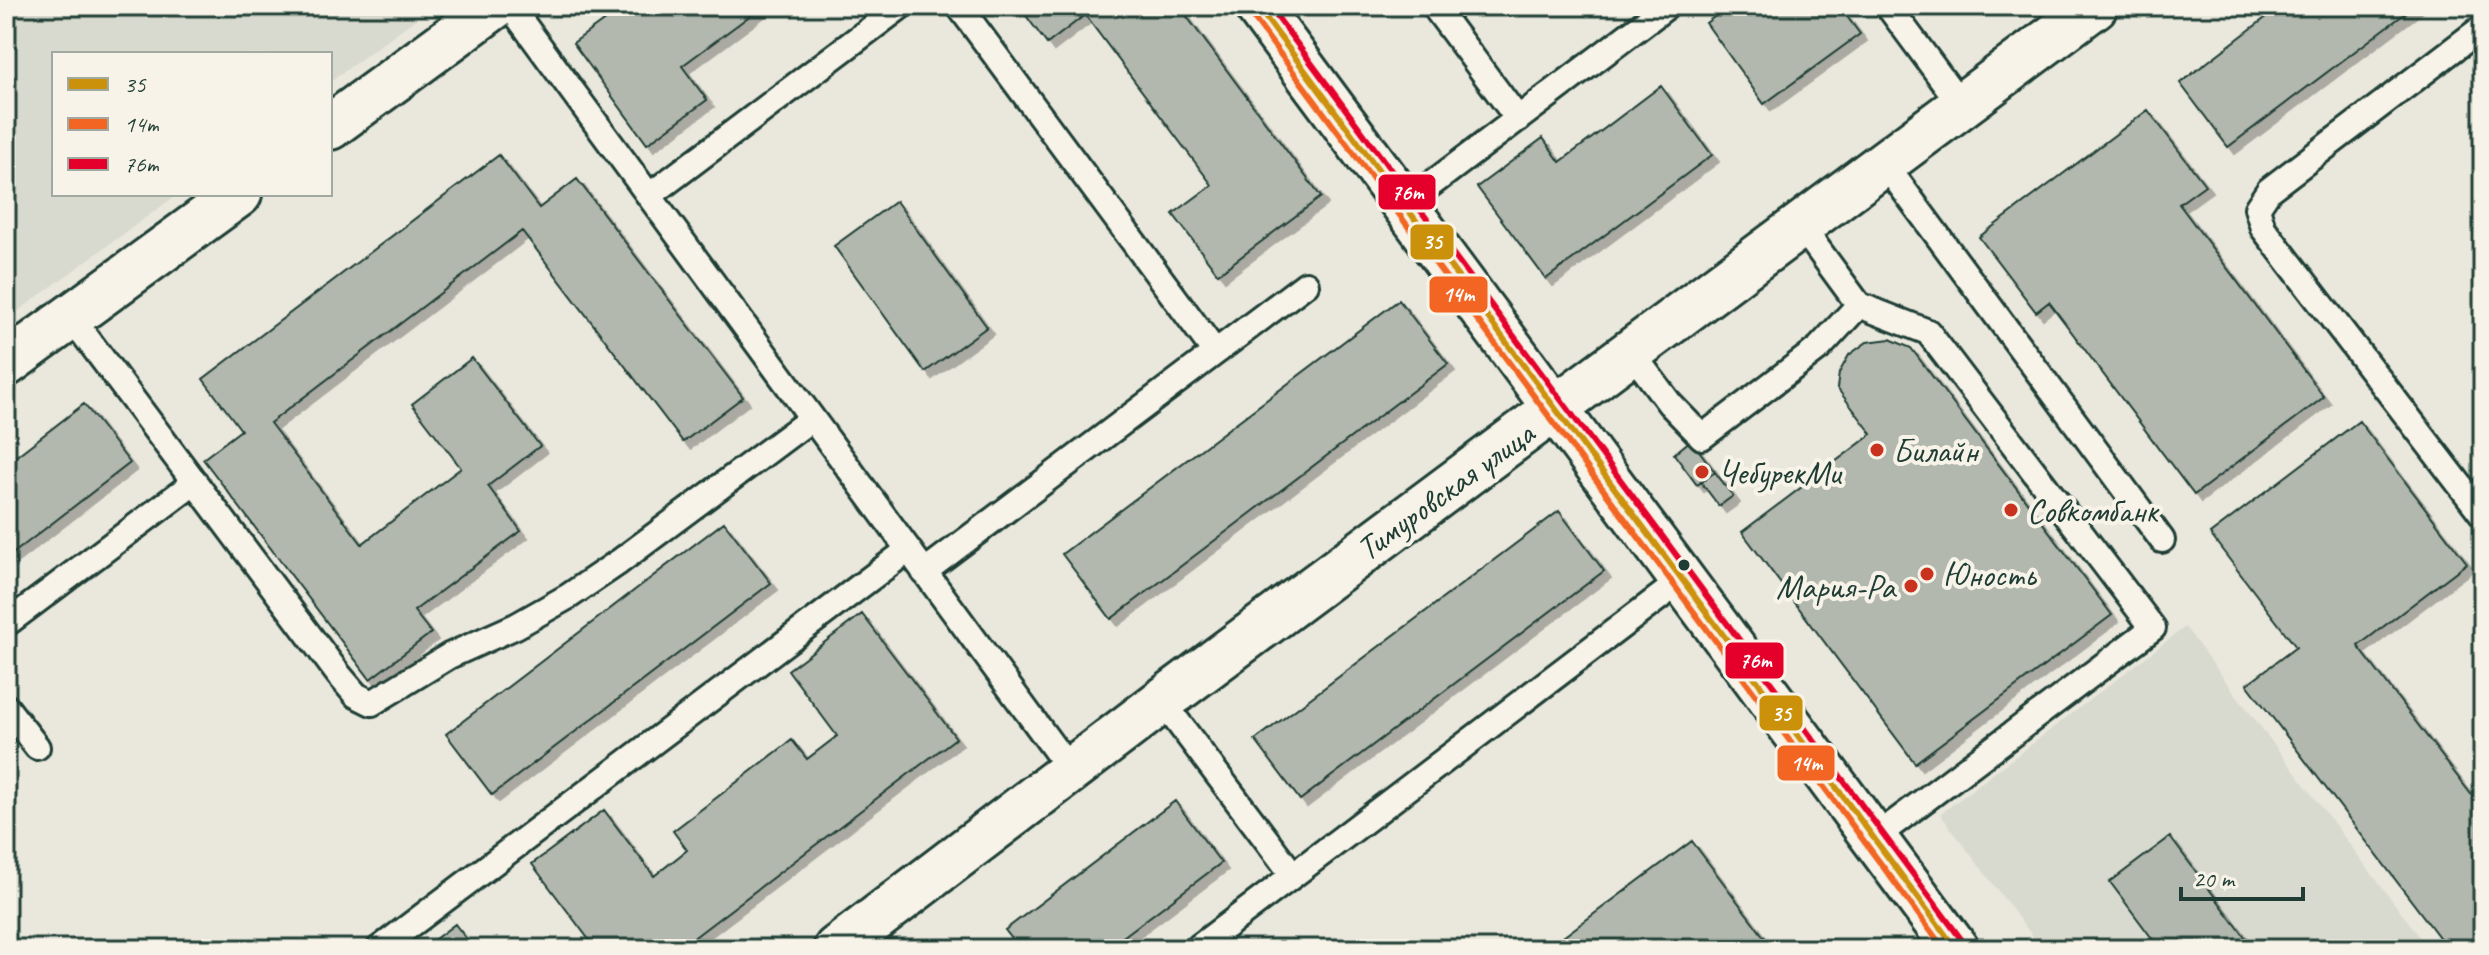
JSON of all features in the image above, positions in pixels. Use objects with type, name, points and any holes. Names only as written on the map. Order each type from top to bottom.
[{"type":"street","points":[[332,126],[495,6]]},
{"type":"street","points":[[1257,6],[1956,949]]},
{"type":"street","name":"Тимуровская улица","points":[[836,949],[1162,701],[2095,6]]},
{"type":"street","points":[[6,364],[236,196]]},
{"type":"lane","points":[[510,6],[1070,770]]},
{"type":"lane","points":[[649,196],[901,6]]},
{"type":"lane","points":[[959,6],[1215,352]]},
{"type":"lane","points":[[1434,6],[1518,119]]},
{"type":"lane","points":[[1888,6],[1962,106]]},
{"type":"lane","points":[[1405,204],[1665,7]]},
{"type":"lane","points":[[2483,27],[2269,190],[2257,208],[2263,228],[2483,515]]},
{"type":"lane","points":[[1884,163],[2162,540]]},
{"type":"lane","points":[[1801,226],[1859,305],[1928,332],[2153,628],[1873,839]]},
{"type":"lane","points":[[924,572],[1306,284]]},
{"type":"lane","points":[[1632,353],[1670,404],[1702,437],[1819,348],[1859,305]]},
{"type":"lane","points":[[71,317],[339,675],[356,695],[372,703],[449,656],[516,626],[569,596],[811,419]]},
{"type":"lane","points":[[6,624],[195,482]]},
{"type":"lane","points":[[379,949],[908,550]]},
{"type":"lane","points":[[1196,949],[1682,580]]},
{"type":"lane","points":[[1162,701],[1293,875]]},
{"type":"lane","points":[[6,707],[37,747]]},
{"type":"shaded area","points":[[6,6],[433,6],[332,81],[332,52],[52,52],[52,196],[175,196],[6,320]]},
{"type":"shaded area","points":[[2185,627],[2429,949],[2042,949],[1940,814]]},
{"type":"building","points":[[624,6],[763,6],[682,66],[707,100],[647,144],[573,43]]},
{"type":"building","points":[[1019,6],[1179,6],[1321,197],[1218,274],[1173,214],[1212,185],[1085,15],[1047,44]]},
{"type":"building","points":[[1729,6],[1839,6],[1860,34],[1764,104],[1706,23]]},
{"type":"building","points":[[2281,6],[2415,6],[2228,147],[2180,83]]},
{"type":"building","points":[[1661,86],[1712,155],[1546,279],[1477,187],[1543,138],[1560,162]]},
{"type":"building","points":[[2148,110],[2205,185],[2179,204],[2324,397],[2194,495],[2049,302],[2036,312],[1979,237]]},
{"type":"building","points":[[499,155],[539,208],[577,179],[743,397],[683,442],[522,231],[270,423],[362,544],[461,468],[412,404],[472,358],[540,446],[488,486],[521,531],[414,611],[431,633],[370,679],[203,459],[241,430],[203,379]]},
{"type":"building","points":[[896,201],[987,327],[925,372],[834,246]]},
{"type":"building","points":[[1399,300],[1448,364],[1111,619],[1062,554]]},
{"type":"building","name":"Юность","points":[[1890,339],[1911,348],[2112,615],[1915,763],[1742,532],[1872,434],[1837,388],[1839,373],[1849,355],[1867,342]]},
{"type":"building","points":[[84,404],[130,463],[6,559],[6,464]]},
{"type":"building","points":[[2359,421],[2467,563],[2358,646],[2483,810],[2483,949],[2448,949],[2247,684],[2296,647],[2210,534]]},
{"type":"building","points":[[1691,440],[1715,472],[1697,485],[1674,454]]},
{"type":"building","points":[[1715,472],[1733,496],[1719,506],[1701,482]]},
{"type":"building","points":[[1559,511],[1604,571],[1300,800],[1255,740]]},
{"type":"building","points":[[724,522],[771,583],[492,795],[446,734]]},
{"type":"building","points":[[862,614],[956,738],[679,949],[596,949],[532,864],[604,810],[654,876],[687,850],[673,831],[792,740],[807,759],[837,736],[788,670]]},
{"type":"building","points":[[1175,801],[1221,863],[1107,949],[1020,949],[1005,930]]},
{"type":"building","points":[[2170,837],[2254,949],[2160,949],[2110,882]]},
{"type":"building","points":[[1692,841],[1773,949],[1547,949]]},
{"type":"building","points":[[455,924],[474,949],[422,949]]},
{"type":"transit line","name":"35","points":[[1257,6],[1956,949]]},
{"type":"transit line","name":"76т","points":[[1269,6],[1964,943]]},
{"type":"transit line","name":"14т","points":[[1249,12],[1944,949]]},
{"type":"place","name":"Билайн","points":[[1877,450]]},
{"type":"place","name":"ЧебурекМи","points":[[1702,472]]},
{"type":"place","name":"Совкомбанк","points":[[2011,510]]},
{"type":"place","name":"Юность","points":[[1927,574]]},
{"type":"place","name":"Мария-Ра","points":[[1911,586]]}]
